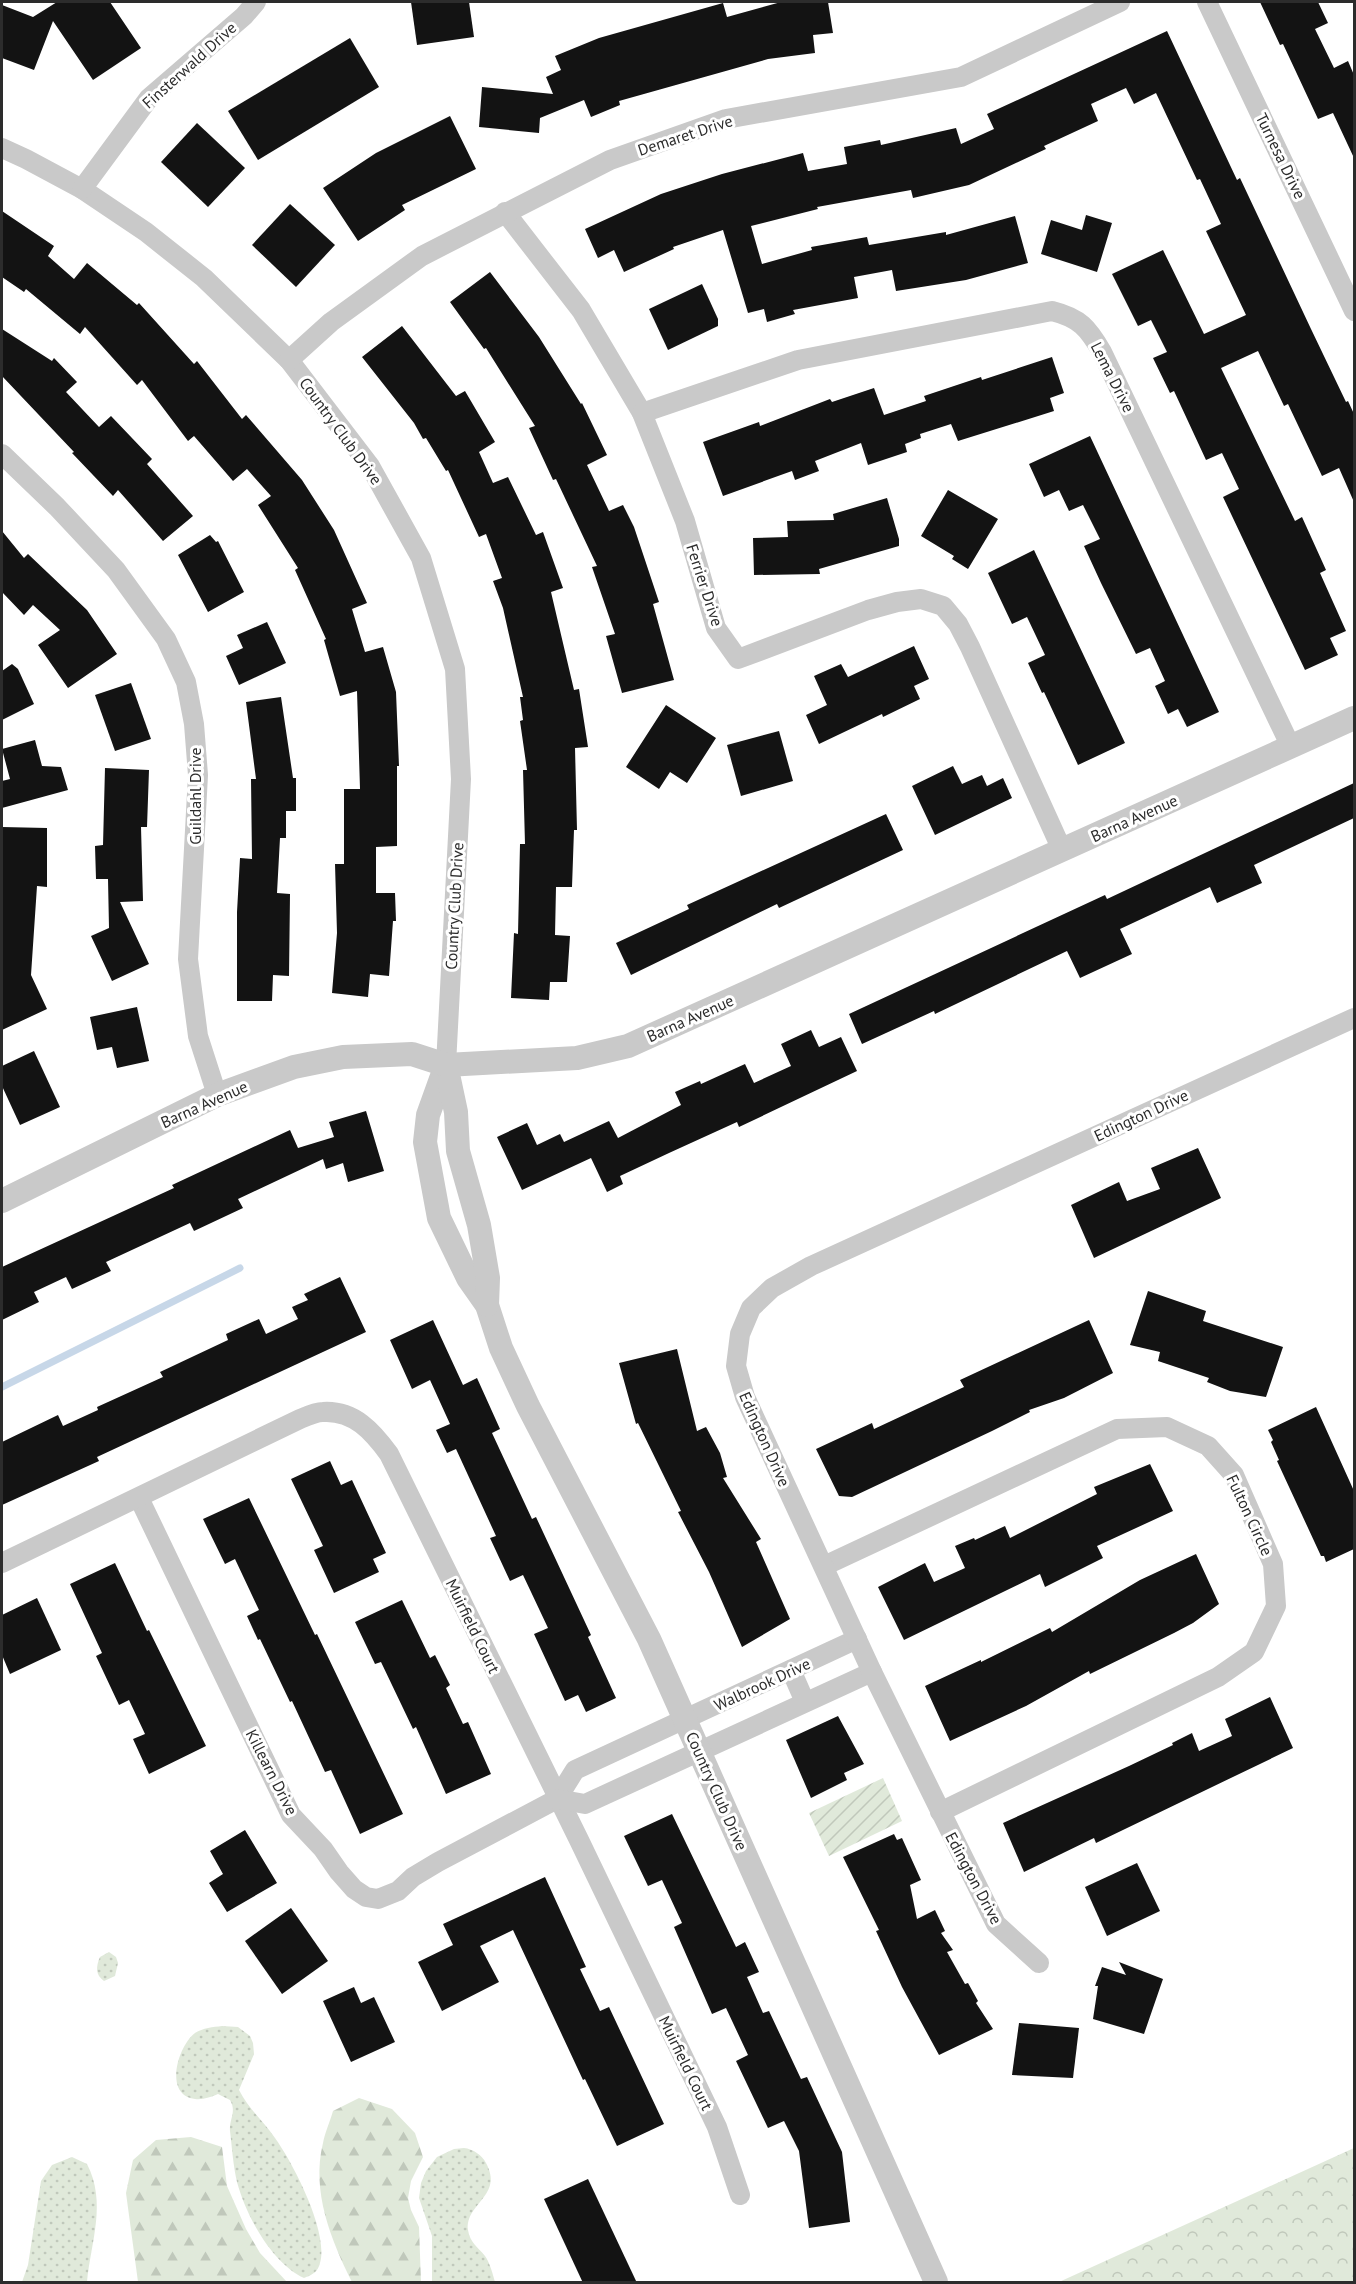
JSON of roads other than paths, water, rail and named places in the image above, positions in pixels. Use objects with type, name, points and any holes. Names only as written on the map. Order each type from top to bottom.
[{"type":"street","name":"Finsterwald Drive","points":[[82,189],[149,98],[244,16],[256,2]]},
{"type":"street","name":"Demaret Drive","points":[[289,360],[331,322],[422,256],[610,160],[726,119],[961,77],[1120,2]]},
{"type":"street","name":"Turnesa Drive","points":[[1207,2],[1354,311]]},
{"type":"street","name":"Country Club Drive","points":[[2,148],[82,189],[146,232],[204,278],[289,360],[370,465],[421,558],[455,669],[461,779],[446,1065],[456,1112],[458,1151],[479,1225],[486,1267],[487,1305],[501,1348],[528,1406],[649,1639],[676,1724],[699,1751],[936,2283]]},
{"type":"street","name":"Ferrier Drive","points":[[505,212],[581,310],[642,413],[685,520],[717,628],[738,659],[868,610],[897,602],[921,599],[943,606],[958,624],[970,647],[1062,850]]},
{"type":"street","name":"Lema Drive","points":[[642,413],[798,360],[1052,311],[1069,315],[1088,328],[1102,352],[1291,747]]},
{"type":"street","name":"Guildahl Drive","points":[[2,454],[57,507],[116,570],[166,639],[186,682],[194,724],[198,776],[188,959],[198,1036],[217,1095]]},
{"type":"street","name":"Barna Avenue","points":[[2,1201],[217,1095],[294,1067],[343,1057],[412,1054],[446,1065],[577,1058],[628,1046],[1354,718]]},
{"type":"street","name":"Edington Drive","points":[[1039,1963],[996,1924],[872,1672],[745,1397],[736,1366],[740,1334],[751,1308],[772,1288],[811,1266],[1354,1018]]},
{"type":"street","name":"Country Club Drive","points":[[446,1065],[428,1115],[425,1142],[439,1218],[468,1278],[487,1305]]},
{"type":"street","name":"Muirfield Court","points":[[2,1563],[300,1419],[323,1412],[349,1416],[373,1432],[389,1454],[579,1840],[717,2127],[740,2195]]},
{"type":"street","name":"Fulton Circle","points":[[824,1566],[1117,1429],[1167,1427],[1208,1446],[1234,1475],[1273,1564],[1276,1606],[1254,1652],[1218,1677],[940,1812]]},
{"type":"street","name":"Killearn Drive","points":[[139,1498],[291,1815],[323,1849],[354,1889],[366,1897],[378,1899],[398,1891],[413,1876],[557,1799]]},
{"type":"street","name":"Walbrook Drive","points":[[676,1724],[857,1639]]},
{"type":"street","points":[[791,1670],[805,1702]]},
{"type":"street","name":"Walbrook Drive","points":[[699,1751],[872,1672]]},
{"type":"street","points":[[676,1724],[575,1770],[557,1799],[585,1804],[699,1751]]},
{"type":"waterway","points":[[2,1387],[240,1268]]}]
